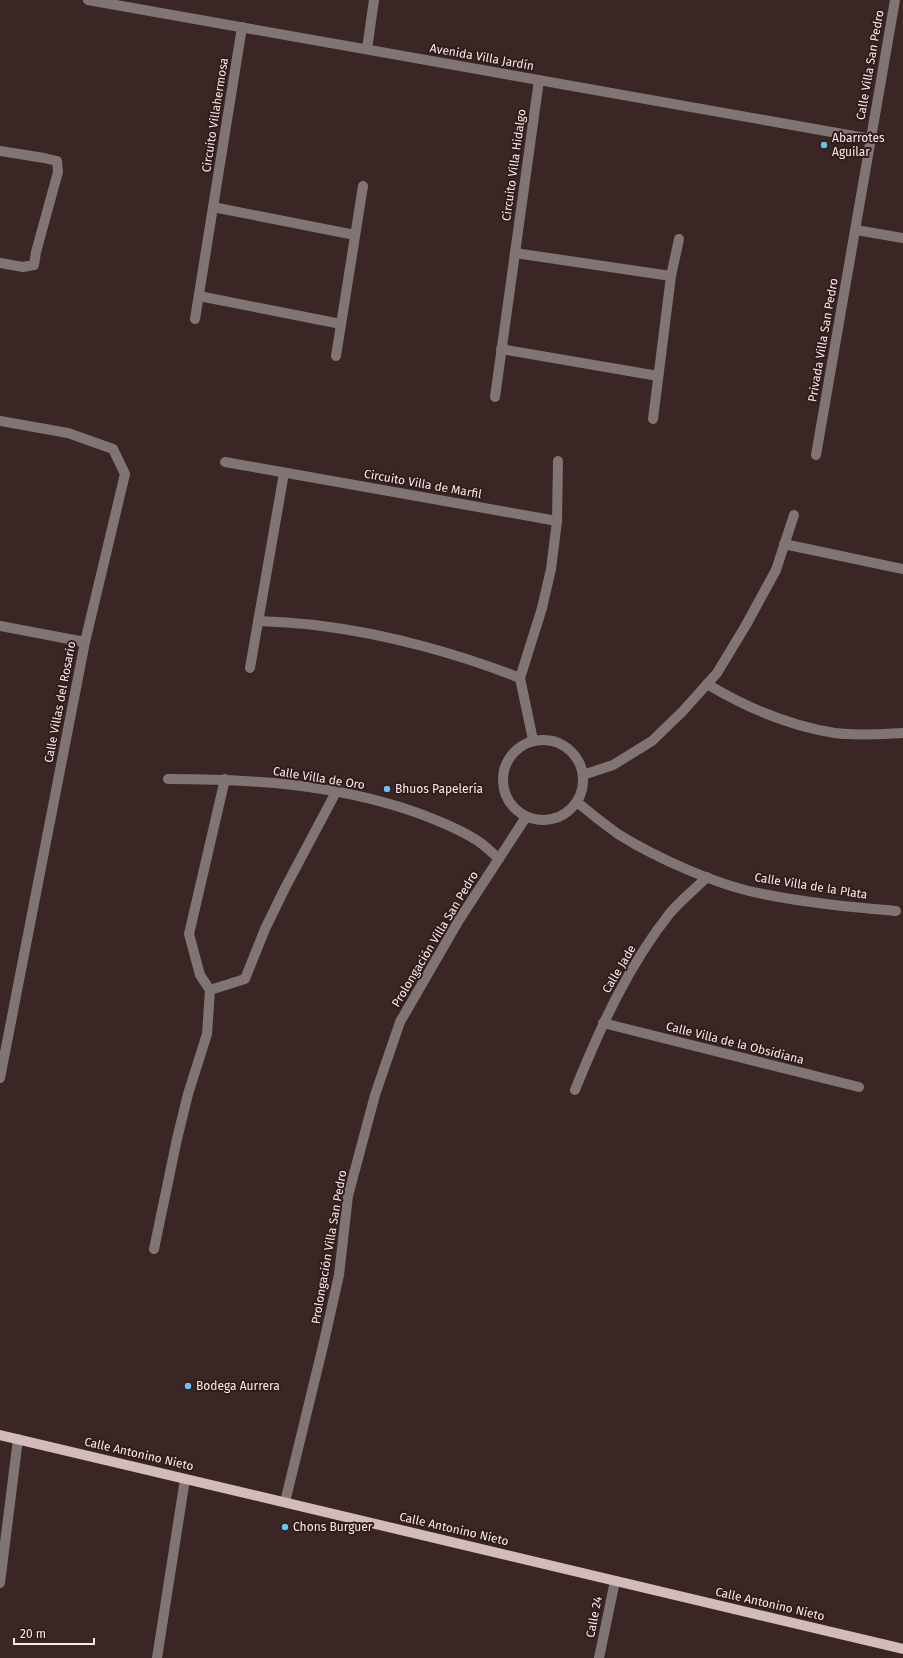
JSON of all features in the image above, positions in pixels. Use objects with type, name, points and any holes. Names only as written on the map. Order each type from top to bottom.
[{"type":"main road","name":"Calle Antonino Nieto","points":[[0,1435],[903,1649]]},
{"type":"street","name":"Avenida Villa Jardín","points":[[88,0],[871,139]]},
{"type":"street","points":[[367,49],[374,0]]},
{"type":"street","name":"Calle Villa San Pedro","points":[[856,230],[895,0]]},
{"type":"street","name":"Circuito Villahermosa","points":[[195,320],[242,27]]},
{"type":"street","name":"Circuito Villa Hidalgo","points":[[495,397],[539,80]]},
{"type":"street","points":[[0,151],[57,161],[58,172],[36,252],[34,265],[23,266],[0,263]]},
{"type":"street","points":[[336,356],[363,186]]},
{"type":"street","points":[[213,207],[355,235]]},
{"type":"street","points":[[856,230],[903,238]]},
{"type":"street","name":"Privada Villa San Pedro","points":[[816,455],[856,230]]},
{"type":"street","points":[[654,419],[671,276],[679,239]]},
{"type":"street","points":[[515,253],[671,276]]},
{"type":"street","points":[[199,296],[341,324]]},
{"type":"street","points":[[501,349],[658,376]]},
{"type":"street","name":"Calle Villas del Rosario","points":[[0,421],[68,432],[113,449],[124,474],[85,642],[0,1078]]},
{"type":"street","points":[[533,740],[520,678],[542,608],[551,569],[557,521],[558,460]]},
{"type":"street","name":"Circuito Villa de Marfil","points":[[225,462],[557,521]]},
{"type":"street","points":[[250,668],[284,473]]},
{"type":"street","points":[[583,775],[613,765],[652,741],[682,712],[717,673],[746,625],[776,570],[794,515]]},
{"type":"street","points":[[784,544],[903,569]]},
{"type":"street","points":[[258,621],[323,626],[386,638],[485,664],[520,678]]},
{"type":"street","points":[[0,626],[85,642]]},
{"type":"street","points":[[707,684],[738,702],[770,716],[804,727],[837,733],[903,733]]},
{"type":"street","points":[[547,739],[561,743],[572,751],[580,762],[583,775],[583,789],[577,802],[567,812],[554,819],[540,820],[526,817],[515,809],[506,797],[502,783],[503,769],[510,756],[520,746],[533,740],[547,739]]},
{"type":"street","name":"Calle Villa de Oro","points":[[168,779],[225,779],[290,784],[395,805],[433,819],[473,837],[499,859]]},
{"type":"street","points":[[154,1250],[188,1094],[207,1034],[210,990],[200,975],[189,934],[225,779]]},
{"type":"street","points":[[210,990],[245,979],[265,929],[284,888],[336,792]]},
{"type":"street","name":"Calle Villa de la Plata","points":[[577,802],[618,833],[640,846],[707,877],[762,894],[842,906],[896,911]]},
{"type":"street","name":"Prolongación Villa San Pedro","points":[[284,1502],[324,1346],[338,1282],[348,1196],[375,1095],[400,1022],[460,920],[526,817]]},
{"type":"street","name":"Calle Jade","points":[[575,1090],[603,1023],[629,975],[671,913],[707,877]]},
{"type":"street","name":"Calle Villa de la Obsidiana","points":[[603,1023],[860,1088]]},
{"type":"street","points":[[0,1583],[18,1439]]},
{"type":"street","points":[[156,1658],[186,1479]]},
{"type":"street","name":"Calle 24","points":[[599,1658],[614,1580]]},
{"type":"place","name":"Abarrotes Aguilar","points":[[824,145]]},
{"type":"place","name":"Bhuos Papelería","points":[[387,789]]},
{"type":"place","name":"Bodega Aurrera","points":[[188,1386]]},
{"type":"place","name":"Chons Burguer","points":[[285,1527]]}]
